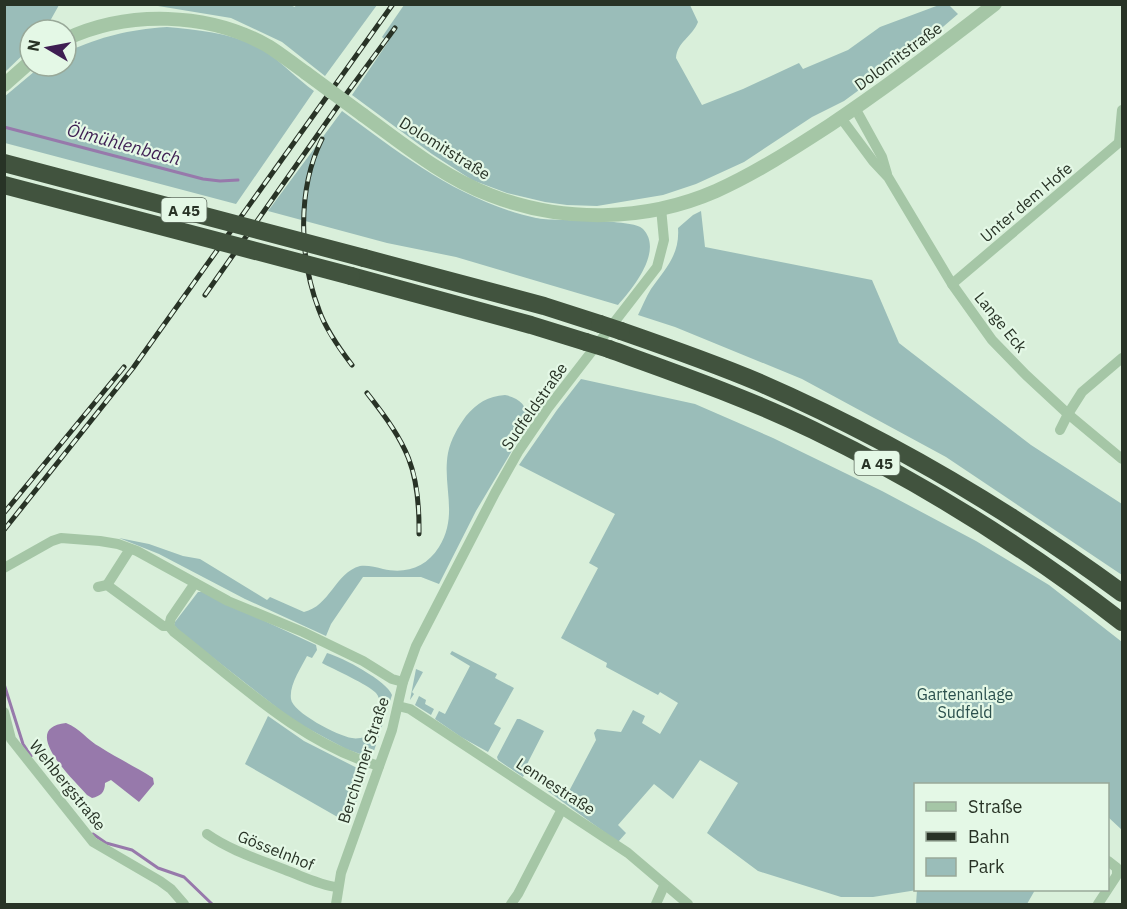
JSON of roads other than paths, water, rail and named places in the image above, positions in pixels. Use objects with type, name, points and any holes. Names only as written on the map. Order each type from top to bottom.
[{"type":"highway","name":"A 45","points":[[4,163],[544,306],[621,331],[755,381],[846,423],[986,501],[1122,594]]},
{"type":"highway","name":"A 45","points":[[4,185],[531,325],[609,349],[727,392],[812,429],[869,458],[994,530],[1122,622]]},
{"type":"street","name":"Dolomitstraße","points":[[78,34],[129,20],[182,20],[225,28],[267,46],[420,156],[488,194],[517,204],[557,213],[628,214],[661,208],[713,192],[744,177],[841,118],[995,4]]},
{"type":"street","points":[[4,85],[18,73]]},
{"type":"street","name":"Lange Eck","points":[[855,108],[882,157],[888,177]]},
{"type":"street","name":"Unter dem Hofe","points":[[952,284],[1121,141],[1122,110]]},
{"type":"street","name":"Lange Eck","points":[[841,118],[888,177],[952,284],[992,340],[1068,414],[1122,459]]},
{"type":"street","name":"Sudfeldstraße","points":[[426,628],[518,452],[548,408],[657,267],[664,240],[661,208]]},
{"type":"street","points":[[1060,429],[1082,392],[1122,358]]},
{"type":"street","points":[[4,568],[52,541],[62,538],[100,541],[130,549],[228,601],[303,632],[392,679],[402,682]]},
{"type":"street","points":[[130,549],[103,586],[163,626],[169,626]]},
{"type":"street","points":[[169,626],[171,618],[195,583]]},
{"type":"street","points":[[169,626],[299,730],[361,761],[379,766]]},
{"type":"street","name":"Berchumer Straße","points":[[336,904],[337,887],[347,851],[379,766],[398,706],[402,682],[408,664],[426,628]]},
{"type":"street","name":"Lennestraße","points":[[398,706],[417,713],[638,860],[664,886],[688,904]]},
{"type":"street","name":"Wehbergstraße","points":[[4,712],[11,739],[93,842],[160,881],[171,889],[184,904]]},
{"type":"street","points":[[511,904],[562,809]]},
{"type":"street","name":"Gösselnhof","points":[[207,834],[224,845],[259,860],[320,884],[337,887]]},
{"type":"street","points":[[1109,862],[1117,868],[1117,875],[1109,887]]},
{"type":"street","points":[[656,904],[664,886]]},
{"type":"street","points":[[1098,904],[1107,891]]},
{"type":"waterway","name":"Ölmühlenbach","points":[[4,127],[203,179],[238,180]]},
{"type":"waterway","points":[[4,684],[23,744],[31,756]]},
{"type":"waterway","points":[[93,834],[106,843],[132,850],[158,868],[184,877],[212,904]]},
{"type":"railway","points":[[4,530],[133,368],[393,4]]},
{"type":"railway","points":[[205,295],[395,28]]},
{"type":"railway","points":[[322,139],[308,180],[305,201],[305,246],[312,290],[322,317],[333,339],[352,365]]},
{"type":"railway","points":[[4,513],[124,367]]},
{"type":"railway","points":[[367,393],[392,427],[414,474],[419,511],[419,534]]},
{"type":"park label","name":"Gartenanlage Sudfeld","points":[[965,703]]}]
